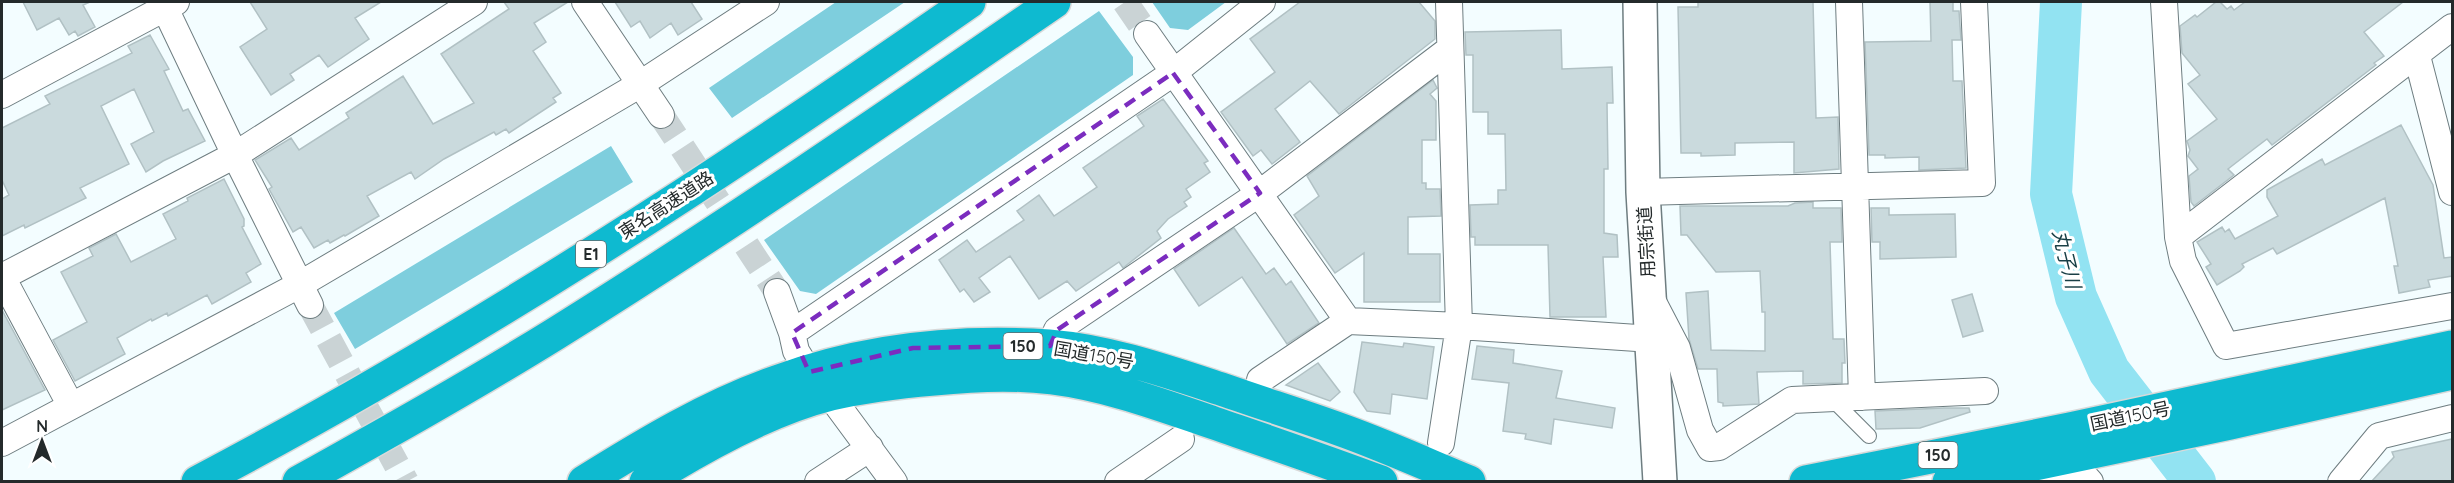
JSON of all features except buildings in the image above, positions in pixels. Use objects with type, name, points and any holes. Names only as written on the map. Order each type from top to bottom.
[{"type":"highway","name":"東名高速道路","points":[[198,482],[365,391],[567,269],[873,68],[969,2]]},
{"type":"highway","points":[[299,482],[389,432],[554,334],[892,114],[1054,2]]},
{"type":"highway","name":"国道150号","points":[[646,482],[686,456],[765,418],[861,358],[913,348],[980,345],[1050,346],[1151,366],[1346,431],[1469,482]]},
{"type":"highway","name":"国道150号","points":[[1949,482],[2080,458],[2222,411],[2452,347]]},
{"type":"highway","name":"国道150号","points":[[2222,411],[2452,373]]},
{"type":"highway","name":"国道150号","points":[[584,482],[677,427],[776,381],[876,385],[962,376],[1014,375],[1052,378],[1097,386],[1155,403],[1381,482]]},
{"type":"highway","name":"国道150号","points":[[1806,482],[2080,458]]},
{"type":"street","points":[[71,406],[2,277],[235,155],[474,2]]},
{"type":"street","points":[[585,2],[661,116]]},
{"type":"street","points":[[2,442],[71,406],[305,295],[639,86],[766,2]]},
{"type":"street","points":[[792,333],[1173,73],[1263,2]]},
{"type":"street","points":[[1441,443],[1459,326],[1449,2]]},
{"type":"street","name":"用宗街道","points":[[1640,2],[1643,192],[1660,482]]},
{"type":"street","points":[[1849,2],[1862,397]]},
{"type":"street","points":[[1643,192],[1982,183],[1974,2]]},
{"type":"street","points":[[2,95],[167,4],[235,155],[305,295]]},
{"type":"street","points":[[2171,6],[2178,237],[2183,261],[2226,346],[2452,306]]},
{"type":"street","points":[[2178,237],[2452,27]]},
{"type":"street","points":[[1148,34],[1348,321]]},
{"type":"street","points":[[1050,346],[1057,330],[1260,193],[1450,49]]},
{"type":"street","points":[[2417,56],[2452,192]]},
{"type":"street","points":[[777,292],[796,351],[894,482]]},
{"type":"street","points":[[1649,294],[1677,348],[1700,430],[1710,448],[1719,447],[1792,400],[1985,391]]},
{"type":"street","points":[[1260,380],[1348,321],[1652,339]]},
{"type":"street","points":[[2341,482],[2379,436],[2452,418]]},
{"type":"street","points":[[1118,482],[1181,439]]},
{"type":"street","points":[[818,482],[870,448]]},
{"type":"street","points":[[2017,482],[2080,458]]},
{"type":"lane","points":[[1831,398],[1869,436]]},
{"type":"highlighted area","points":[[1173,73],[1260,193],[1057,330],[1050,346],[913,348],[809,372],[792,333]]},
{"type":"shaded area","points":[[836,2],[905,2],[732,118],[709,88]]},
{"type":"shaded area","points":[[1152,2],[1226,2],[1188,30],[1170,28]]},
{"type":"shaded area","points":[[1099,11],[1133,57],[1133,75],[816,294],[800,291],[764,240]]},
{"type":"shaded area","points":[[611,146],[633,182],[355,349],[334,313]]},
{"type":"waterway","name":"丸子川","points":[[2061,2],[2051,194],[2076,297],[2109,371],[2195,482]]},
{"type":"tunnel","points":[[1125,2],[1147,34]]},
{"type":"tunnel","points":[[661,115],[777,292]]},
{"type":"tunnel","points":[[310,305],[406,482]]}]
